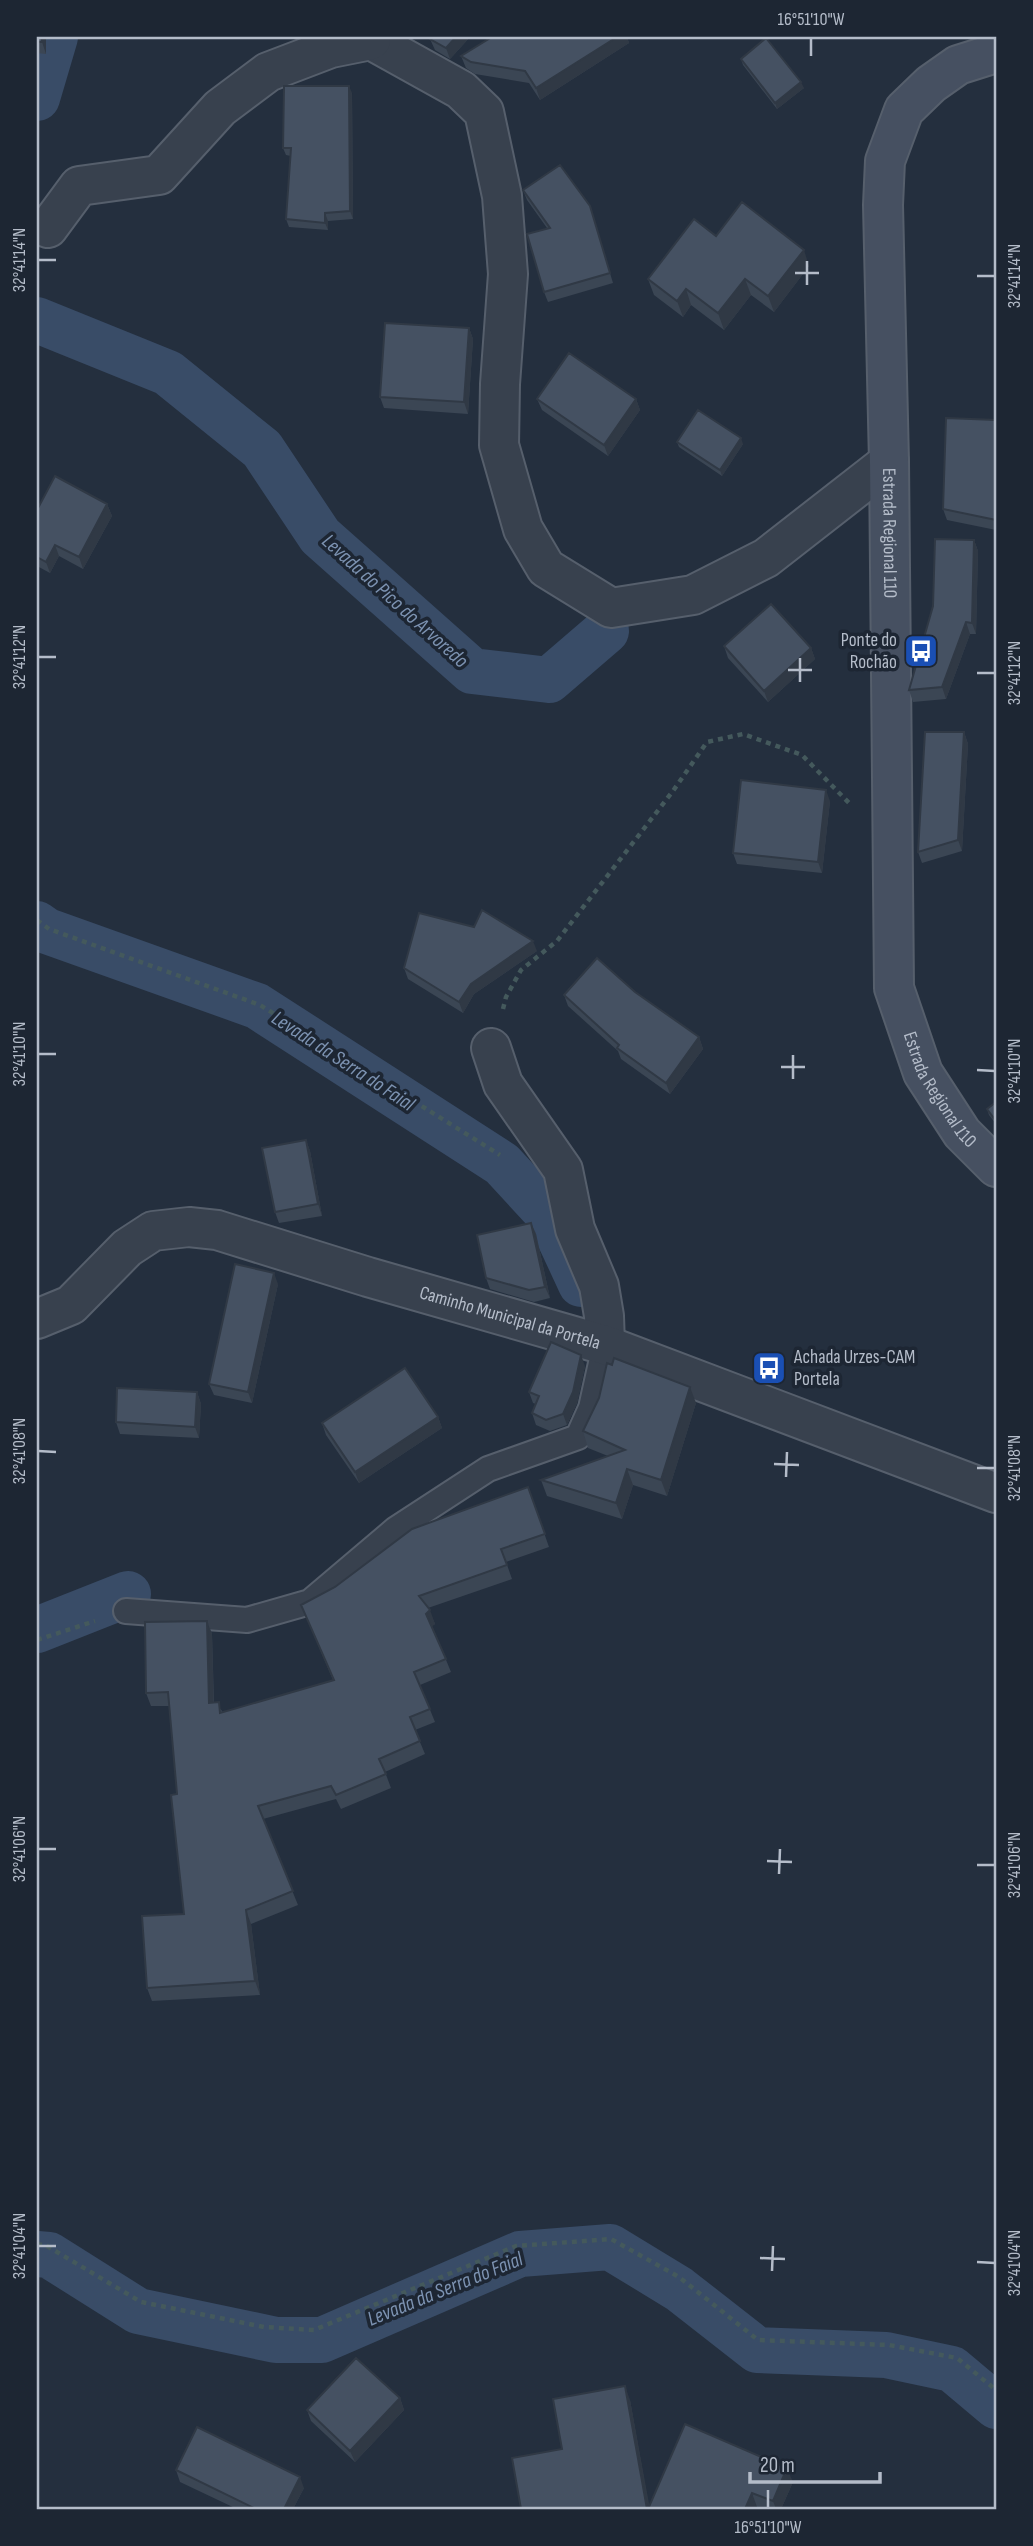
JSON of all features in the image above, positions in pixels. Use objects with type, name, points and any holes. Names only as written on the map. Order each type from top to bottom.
[{"type":"main road","name":"Estrada Regional 110","points":[[996,53],[958,65],[931,84],[904,110],[885,162],[883,205],[889,462],[894,988],[923,1073],[962,1133],[996,1167]]},
{"type":"street","points":[[48,228],[79,186],[159,175],[220,108],[268,72],[331,48],[371,38],[461,90],[484,111],[502,196],[508,274],[500,384],[499,445],[523,529],[546,568],[611,608],[693,595],[766,558],[889,462]]},
{"type":"street","points":[[491,1048],[503,1084],[563,1170],[575,1229],[599,1286],[605,1345]]},
{"type":"street","name":"Caminho Municipal da Portela","points":[[37,1319],[71,1305],[127,1248],[153,1231],[189,1227],[217,1230],[605,1345],[996,1493]]},
{"type":"lane","points":[[126,1611],[247,1620],[310,1602],[396,1529],[488,1469],[578,1437],[591,1408],[605,1345]]},
{"type":"path","points":[[491,1048],[506,997],[522,970],[557,941],[708,742],[743,734],[802,755],[892,847]]},
{"type":"path","points":[[37,920],[49,929],[260,1005],[507,1159]]},
{"type":"path","points":[[37,1640],[126,1611]]},
{"type":"path","points":[[37,2244],[47,2246],[141,2302],[264,2327],[314,2330],[516,2246],[611,2239],[679,2277],[758,2340],[889,2345],[957,2358],[996,2390]]},
{"type":"building","points":[[456,37],[446,48],[430,39]]},
{"type":"building","points":[[492,37],[617,37],[536,88],[525,71],[471,62],[461,56]]},
{"type":"building","points":[[766,38],[801,82],[775,103],[741,59]]},
{"type":"building","points":[[284,86],[349,86],[350,211],[325,213],[325,223],[286,219],[291,148],[283,148]]},
{"type":"building","points":[[560,165],[590,206],[610,273],[544,292],[527,234],[550,228],[523,190]]},
{"type":"building","points":[[742,202],[804,250],[768,296],[745,279],[718,313],[686,289],[677,301],[648,279],[694,219],[716,236]]},
{"type":"building","points":[[385,323],[469,328],[464,402],[380,397]]},
{"type":"building","points":[[569,353],[636,399],[604,445],[537,399]]},
{"type":"building","points":[[698,410],[741,438],[720,470],[677,442]]},
{"type":"building","points":[[946,418],[996,420],[996,520],[943,509]]},
{"type":"building","points":[[55,476],[107,504],[79,557],[55,545],[46,562],[37,557],[37,510]]},
{"type":"building","points":[[935,539],[974,540],[972,623],[966,622],[942,687],[909,690],[933,606]]},
{"type":"building","points":[[771,604],[811,648],[764,691],[724,646]]},
{"type":"building","points":[[925,732],[964,732],[958,840],[918,852]]},
{"type":"building","points":[[741,780],[826,790],[818,862],[733,853]]},
{"type":"building","points":[[482,910],[533,941],[471,984],[459,1002],[404,968],[419,913],[474,927]]},
{"type":"building","points":[[597,958],[635,992],[699,1037],[666,1083],[617,1048],[619,1045],[564,995]]},
{"type":"building","points":[[996,1102],[996,1121],[987,1109]]},
{"type":"building","points":[[306,1140],[318,1204],[275,1212],[262,1148]]},
{"type":"building","points":[[531,1223],[545,1287],[529,1290],[486,1278],[477,1235]]},
{"type":"building","points":[[235,1264],[274,1273],[248,1392],[209,1384]]},
{"type":"building","points":[[551,1342],[581,1355],[573,1392],[563,1414],[546,1420],[532,1413],[539,1396],[529,1392]]},
{"type":"building","points":[[614,1358],[690,1387],[661,1480],[627,1469],[616,1503],[541,1480],[625,1450],[583,1431],[599,1398],[607,1363],[612,1365]]},
{"type":"building","points":[[405,1368],[438,1417],[355,1472],[322,1423]]},
{"type":"building","points":[[117,1388],[197,1392],[195,1427],[116,1422]]},
{"type":"building","points":[[528,1487],[545,1534],[501,1549],[507,1565],[419,1596],[430,1610],[426,1614],[446,1659],[414,1672],[430,1709],[410,1717],[420,1741],[379,1759],[386,1774],[336,1795],[331,1786],[258,1806],[293,1891],[246,1910],[255,1981],[147,1988],[142,1916],[184,1914],[171,1795],[177,1794],[168,1692],[146,1693],[145,1622],[207,1621],[209,1703],[219,1702],[220,1713],[334,1680],[301,1605],[335,1587],[412,1529]]},
{"type":"building","points":[[356,2358],[400,2398],[350,2451],[307,2410]]},
{"type":"building","points":[[625,2386],[647,2509],[521,2509],[512,2458],[562,2449],[553,2399]]},
{"type":"building","points":[[685,2424],[787,2468],[773,2501],[752,2493],[745,2509],[648,2509]]},
{"type":"building","points":[[197,2427],[300,2477],[284,2509],[256,2509],[176,2470]]},
{"type":"waterway","name":"Levada do Pico do Arvoredo","points":[[37,98],[55,37]]},
{"type":"waterway","name":"Levada do Pico do Arvoredo","points":[[37,320],[168,373],[262,449],[320,536],[472,671],[549,680],[606,631]]},
{"type":"waterway","name":"Levada da Serra do Faial","points":[[37,924],[47,931],[257,1006],[502,1164],[549,1215],[581,1284]]},
{"type":"waterway","name":"Levada da Serra do Faial","points":[[37,1630],[128,1594]]},
{"type":"waterway","name":"Levada da Serra do Faial","points":[[37,2254],[49,2255],[138,2311],[276,2340],[322,2340],[520,2254],[610,2247],[679,2289],[757,2350],[886,2355],[952,2369],[996,2406]]},
{"type":"place","name":"Ponte do Rochão","points":[[921,651]]},
{"type":"place","name":"Achada Urzes-CAM Portela","points":[[769,1368]]}]
